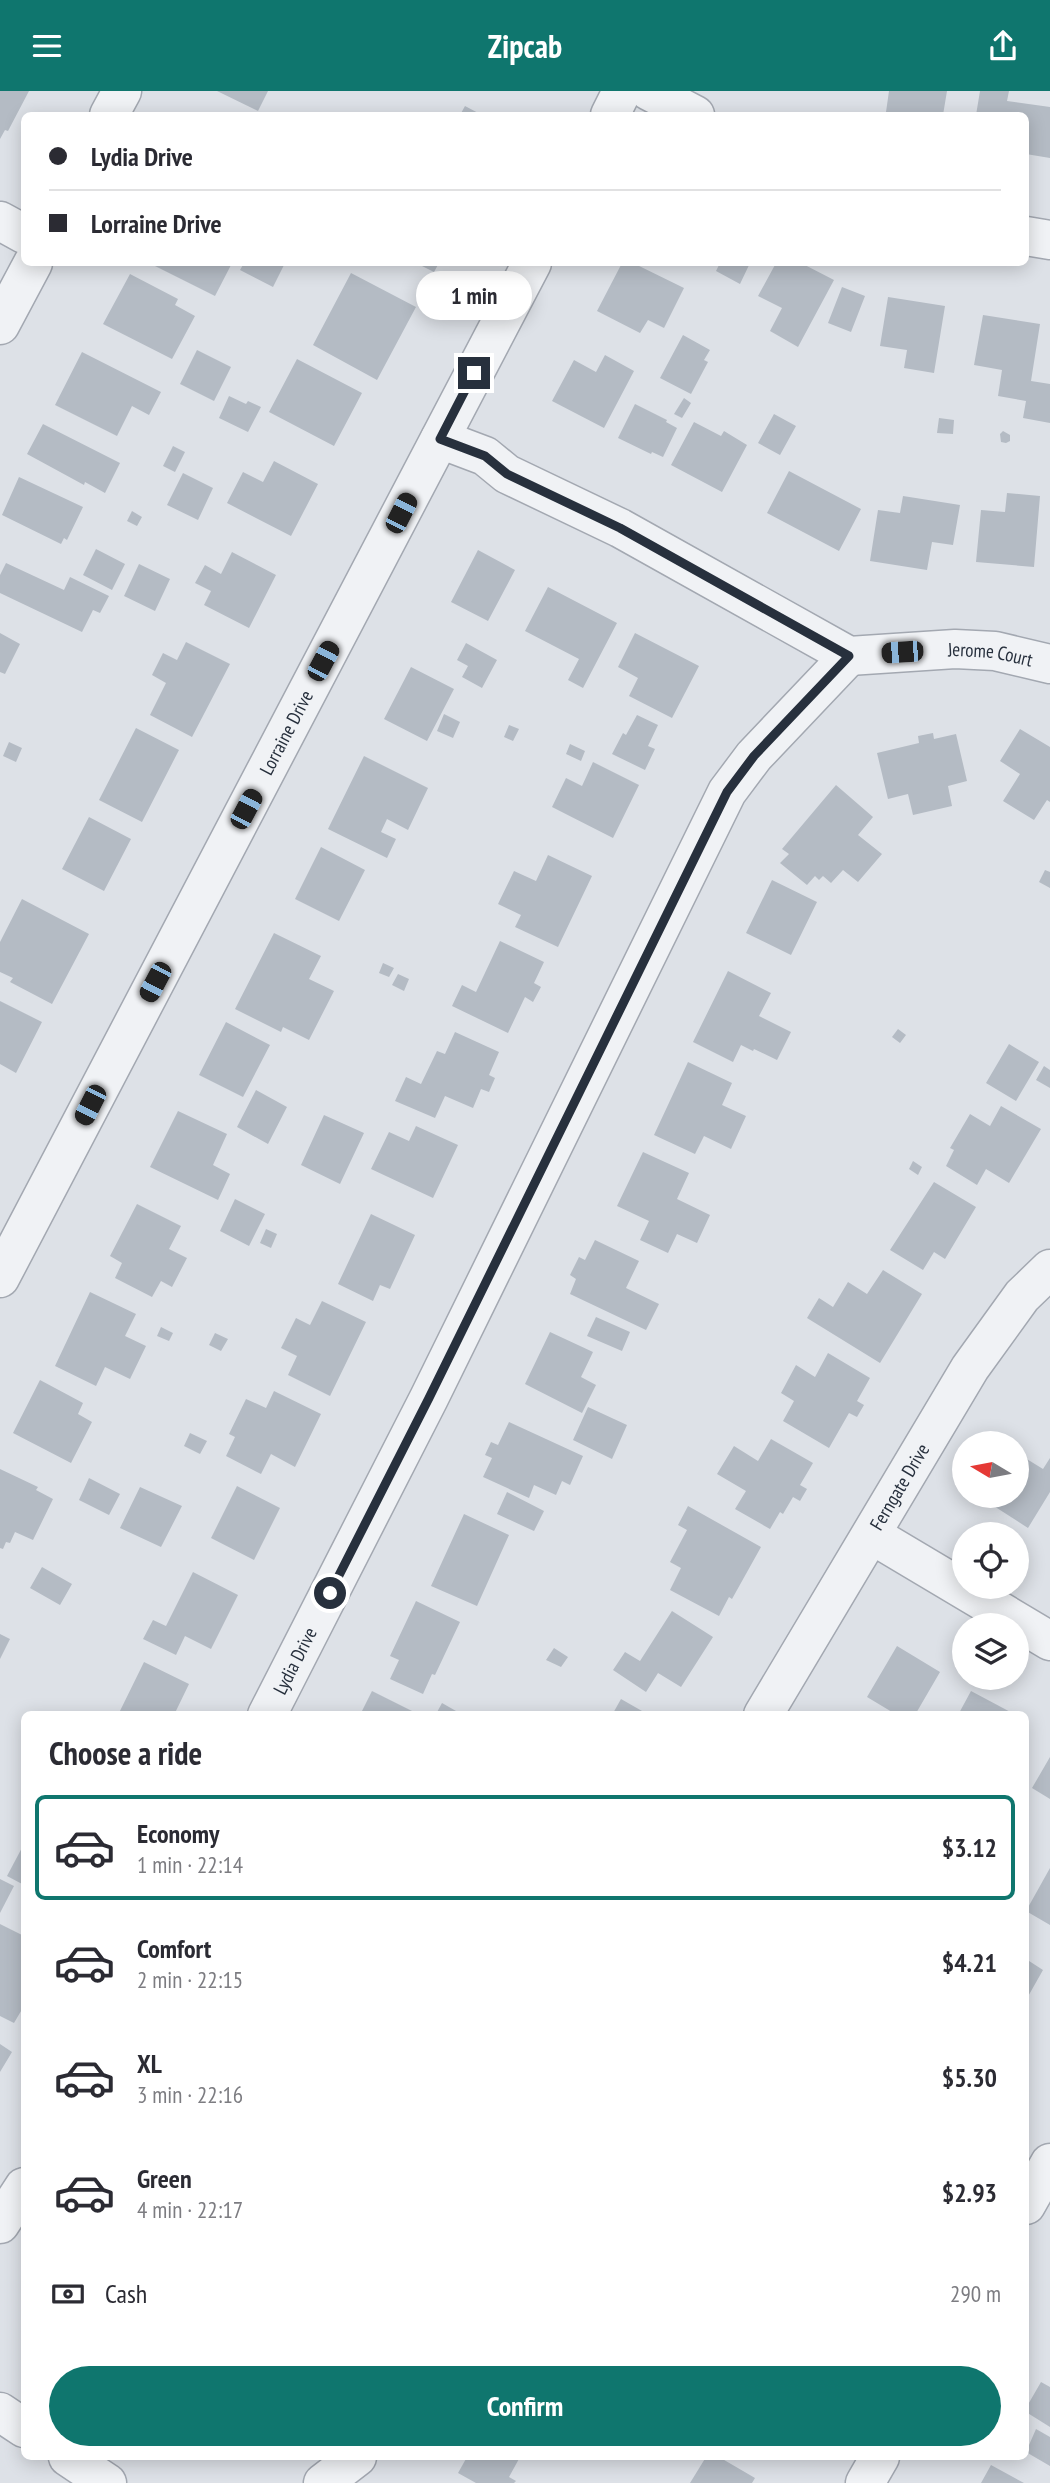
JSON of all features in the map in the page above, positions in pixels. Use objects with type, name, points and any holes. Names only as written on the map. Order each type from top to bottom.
[{"type":"street","points":[[111,112],[122,91]]},
{"type":"street","points":[[612,112],[622,91]]},
{"type":"street","points":[[649,91],[689,112]]},
{"type":"street","points":[[0,221],[21,232]]},
{"type":"street","points":[[1029,236],[1050,240]]},
{"type":"street","points":[[0,325],[31,266]]},
{"type":"street","name":"Lorraine Drive","points":[[0,1278],[530,266]]},
{"type":"street","points":[[440,439],[485,456],[507,474],[620,528],[849,656]]},
{"type":"street","name":"Jerome Court","points":[[849,656],[955,649],[995,652],[1050,664]]},
{"type":"street","name":"Lydia Drive","points":[[269,1711],[429,1398],[727,792],[754,756],[849,656]]},
{"type":"street","name":"Ferngate Drive","points":[[765,1711],[970,1368],[1022,1296],[1050,1269]]},
{"type":"street","points":[[872,1535],[1050,1641]]},
{"type":"street","points":[[1029,2201],[1050,2163]]},
{"type":"street","points":[[0,2224],[21,2192]]},
{"type":"street","points":[[0,2412],[21,2426]]},
{"type":"street","points":[[72,2460],[107,2483]]},
{"type":"street","points":[[323,2483],[353,2460]]},
{"type":"street","points":[[865,2483],[878,2460]]},
{"type":"building","points":[[0,91],[29,91],[8,131],[5,130],[0,139]]},
{"type":"building","points":[[217,91],[268,91],[258,111]]},
{"type":"building","points":[[889,91],[947,91],[944,112],[886,112]]},
{"type":"building","points":[[980,91],[1009,91],[1007,101],[1050,107],[1050,158],[1029,154],[1029,112],[976,112]]},
{"type":"building","points":[[465,106],[476,112],[462,112]]},
{"type":"building","points":[[155,266],[230,266],[215,296]]},
{"type":"building","points":[[242,266],[284,266],[273,287],[240,270]]},
{"type":"building","points":[[422,266],[437,266],[434,272]]},
{"type":"building","points":[[620,266],[639,266],[684,288],[664,328],[648,320],[640,333],[597,311]]},
{"type":"building","points":[[718,266],[749,266],[740,284],[716,271]]},
{"type":"building","points":[[774,266],[807,266],[834,280],[798,347],[770,331],[782,308],[758,296]]},
{"type":"building","points":[[351,273],[416,307],[377,380],[313,345]]},
{"type":"building","points":[[130,274],[178,299],[175,305],[195,316],[172,359],[103,324]]},
{"type":"building","points":[[842,287],[865,296],[851,332],[828,323]]},
{"type":"building","points":[[888,297],[945,306],[934,373],[904,368],[907,350],[880,346]]},
{"type":"building","points":[[983,315],[1040,324],[1031,381],[1050,384],[1050,423],[1023,418],[1026,401],[998,396],[1002,370],[974,365]]},
{"type":"building","points":[[683,335],[710,350],[704,360],[708,362],[691,394],[660,378]]},
{"type":"building","points":[[197,350],[231,367],[214,401],[180,384]]},
{"type":"building","points":[[82,352],[161,392],[149,415],[132,406],[117,436],[55,405]]},
{"type":"building","points":[[605,355],[634,371],[604,428],[552,401],[574,360],[596,372]]},
{"type":"building","points":[[297,359],[362,393],[334,446],[269,412]]},
{"type":"building","points":[[229,396],[261,407],[248,432],[219,418]]},
{"type":"building","points":[[684,398],[691,403],[682,418],[674,414]]},
{"type":"building","points":[[635,404],[677,428],[663,457],[618,438]]},
{"type":"building","points":[[774,414],[796,426],[780,455],[758,443]]},
{"type":"building","points":[[939,418],[954,420],[953,434],[937,433]]},
{"type":"building","points":[[694,422],[721,436],[724,431],[747,445],[722,492],[671,465]]},
{"type":"building","points":[[43,424],[120,463],[105,493],[85,482],[84,485],[27,454]]},
{"type":"building","points":[[1003,431],[1010,435],[1010,441],[1006,443],[1001,442],[1000,434]]},
{"type":"building","points":[[173,446],[185,452],[175,472],[163,466]]},
{"type":"building","points":[[274,461],[318,484],[291,536],[227,503],[243,472],[263,482]]},
{"type":"building","points":[[789,471],[861,509],[839,551],[767,513]]},
{"type":"building","points":[[183,473],[213,488],[198,520],[167,505]]},
{"type":"building","points":[[19,477],[83,507],[67,540],[64,538],[61,544],[2,515]]},
{"type":"building","points":[[1007,493],[1040,496],[1034,567],[976,562],[981,510],[1005,512]]},
{"type":"building","points":[[903,496],[960,505],[953,545],[932,542],[927,570],[870,561],[878,510],[900,513]]},
{"type":"building","points":[[132,511],[142,517],[137,526],[127,521]]},
{"type":"building","points":[[96,549],[125,564],[112,590],[83,575]]},
{"type":"building","points":[[478,550],[515,570],[488,621],[451,602]]},
{"type":"building","points":[[232,552],[276,575],[249,628],[204,605],[211,591],[195,583],[205,565],[221,574]]},
{"type":"building","points":[[6,563],[64,590],[70,577],[109,596],[100,613],[93,610],[82,632],[0,593],[0,575]]},
{"type":"building","points":[[139,564],[170,579],[155,611],[124,596]]},
{"type":"building","points":[[548,587],[617,623],[583,688],[568,680],[579,659],[525,631]]},
{"type":"building","points":[[0,633],[20,644],[5,674],[0,672]]},
{"type":"building","points":[[635,633],[699,666],[672,718],[629,696],[638,678],[618,667]]},
{"type":"building","points":[[186,642],[230,664],[192,737],[150,715],[166,683],[152,675],[163,653],[177,660]]},
{"type":"building","points":[[466,643],[497,660],[482,688],[462,677],[468,666],[457,660]]},
{"type":"building","points":[[411,667],[454,689],[427,741],[384,719]]},
{"type":"building","points":[[444,714],[460,722],[453,738],[437,731]]},
{"type":"building","points":[[637,715],[658,725],[648,746],[655,749],[645,770],[612,754]]},
{"type":"building","points":[[509,725],[519,729],[513,741],[504,737]]},
{"type":"building","points":[[136,728],[179,750],[142,822],[99,800]]},
{"type":"building","points":[[1020,729],[1050,747],[1050,802],[1047,800],[1034,820],[1003,801],[1020,774],[1000,761]]},
{"type":"building","points":[[933,733],[934,739],[956,734],[967,781],[948,786],[952,806],[913,815],[908,794],[888,799],[877,753],[919,743],[918,736]]},
{"type":"building","points":[[9,742],[22,748],[16,762],[3,756]]},
{"type":"building","points":[[570,744],[585,751],[581,761],[566,754]]},
{"type":"building","points":[[364,756],[428,788],[408,830],[387,819],[381,832],[396,839],[387,858],[328,829]]},
{"type":"building","points":[[593,762],[639,785],[613,838],[552,807],[566,778],[582,786]]},
{"type":"building","points":[[836,785],[873,817],[858,835],[882,854],[858,882],[843,870],[831,883],[823,876],[819,880],[815,876],[807,885],[780,863],[789,854],[782,849]]},
{"type":"building","points":[[89,817],[131,839],[104,891],[62,869]]},
{"type":"building","points":[[321,847],[365,870],[339,921],[295,899]]},
{"type":"building","points":[[548,855],[592,876],[558,947],[515,927],[521,915],[498,904],[514,871],[536,881]]},
{"type":"building","points":[[1045,870],[1050,872],[1050,888],[1039,882]]},
{"type":"building","points":[[772,880],[817,902],[791,955],[746,933]]},
{"type":"building","points":[[22,899],[89,934],[52,1004],[10,982],[13,978],[0,972],[0,942]]},
{"type":"building","points":[[274,933],[321,956],[309,979],[334,991],[309,1040],[283,1027],[281,1032],[235,1009]]},
{"type":"building","points":[[500,941],[544,962],[534,983],[541,987],[533,1002],[525,997],[508,1033],[452,1006],[462,985],[476,992]]},
{"type":"building","points":[[383,963],[394,968],[389,977],[379,973]]},
{"type":"building","points":[[728,971],[771,993],[759,1016],[791,1032],[777,1060],[741,1045],[733,1062],[693,1042]]},
{"type":"building","points":[[398,974],[409,979],[404,991],[392,985]]},
{"type":"building","points":[[0,1001],[42,1022],[16,1073],[0,1064]]},
{"type":"building","points":[[226,1022],[270,1045],[243,1097],[199,1075]]},
{"type":"building","points":[[898,1029],[906,1035],[900,1043],[892,1037]]},
{"type":"building","points":[[455,1032],[499,1052],[489,1075],[495,1078],[489,1092],[481,1089],[473,1108],[445,1096],[435,1118],[395,1101],[406,1077],[421,1084],[437,1051],[445,1054]]},
{"type":"building","points":[[1009,1044],[1039,1062],[1016,1101],[986,1083]]},
{"type":"building","points":[[688,1062],[732,1083],[722,1105],[746,1116],[731,1149],[704,1136],[695,1154],[654,1135]]},
{"type":"building","points":[[1044,1066],[1050,1070],[1050,1088],[1036,1080]]},
{"type":"building","points":[[256,1090],[287,1107],[268,1144],[237,1127]]},
{"type":"building","points":[[1001,1106],[1041,1129],[1009,1183],[986,1169],[977,1185],[946,1166],[954,1150],[950,1148],[970,1114],[990,1126]]},
{"type":"building","points":[[178,1111],[227,1134],[213,1165],[230,1174],[218,1200],[150,1167]]},
{"type":"building","points":[[324,1115],[364,1133],[340,1184],[301,1165]]},
{"type":"building","points":[[416,1126],[458,1145],[433,1198],[371,1169],[389,1132],[409,1141]]},
{"type":"building","points":[[643,1152],[689,1173],[677,1199],[710,1215],[697,1243],[677,1234],[668,1253],[640,1240],[649,1221],[617,1206]]},
{"type":"building","points":[[913,1161],[922,1167],[918,1175],[909,1169]]},
{"type":"building","points":[[934,1182],[976,1207],[945,1259],[934,1252],[923,1270],[890,1250]]},
{"type":"building","points":[[235,1199],[265,1214],[249,1246],[220,1231]]},
{"type":"building","points":[[137,1204],[181,1226],[169,1249],[187,1258],[172,1287],[161,1281],[152,1297],[115,1278],[122,1263],[110,1256]]},
{"type":"building","points":[[371,1214],[415,1235],[390,1289],[380,1285],[373,1301],[338,1284]]},
{"type":"building","points":[[266,1229],[277,1234],[271,1248],[260,1243]]},
{"type":"building","points":[[595,1240],[639,1261],[626,1288],[659,1304],[646,1330],[570,1294],[576,1279],[570,1275],[579,1257],[585,1260]]},
{"type":"building","points":[[883,1270],[922,1294],[880,1363],[807,1318],[819,1298],[833,1307],[848,1282],[867,1294]]},
{"type":"building","points":[[90,1292],[136,1314],[125,1336],[146,1346],[130,1379],[105,1367],[96,1386],[55,1366]]},
{"type":"building","points":[[322,1301],[366,1322],[330,1396],[288,1375],[297,1356],[281,1348],[296,1318],[310,1325]]},
{"type":"building","points":[[596,1317],[630,1332],[622,1351],[587,1336]]},
{"type":"building","points":[[161,1327],[173,1333],[169,1341],[157,1336]]},
{"type":"building","points":[[550,1332],[593,1352],[581,1377],[596,1385],[582,1413],[525,1384]]},
{"type":"building","points":[[215,1333],[228,1339],[221,1351],[209,1345]]},
{"type":"building","points":[[828,1353],[870,1378],[857,1401],[864,1405],[857,1417],[849,1413],[829,1448],[783,1421],[794,1401],[781,1393],[796,1365],[815,1377]]},
{"type":"building","points":[[40,1380],[83,1403],[78,1414],[92,1422],[71,1463],[13,1433]]},
{"type":"building","points":[[274,1391],[321,1414],[295,1467],[271,1454],[261,1474],[226,1456],[235,1437],[229,1434],[246,1399],[266,1408]]},
{"type":"building","points":[[588,1407],[627,1425],[612,1459],[573,1440]]},
{"type":"building","points":[[509,1422],[583,1456],[570,1485],[562,1481],[556,1495],[534,1485],[529,1498],[483,1477],[492,1458],[485,1455],[491,1442],[498,1445]]},
{"type":"building","points":[[190,1433],[207,1441],[200,1454],[184,1446]]},
{"type":"building","points":[[771,1439],[813,1463],[800,1485],[807,1489],[800,1501],[793,1497],[770,1529],[735,1509],[746,1491],[717,1474],[734,1446],[758,1461]]},
{"type":"building","points":[[1050,1458],[1050,1492],[1029,1526],[1029,1522],[1019,1522],[998,1509],[1029,1509],[1029,1460],[1043,1469]]},
{"type":"building","points":[[0,1469],[38,1487],[36,1490],[53,1499],[33,1540],[15,1532],[10,1543],[6,1542],[3,1549],[0,1548]]},
{"type":"building","points":[[89,1478],[120,1494],[109,1515],[79,1500]]},
{"type":"building","points":[[237,1486],[280,1508],[254,1560],[211,1538]]},
{"type":"building","points":[[140,1487],[182,1506],[161,1547],[120,1528]]},
{"type":"building","points":[[507,1492],[544,1511],[534,1531],[497,1514]]},
{"type":"building","points":[[688,1506],[761,1547],[732,1599],[729,1597],[719,1616],[670,1590],[681,1568],[670,1562],[687,1530],[678,1525]]},
{"type":"building","points":[[464,1514],[509,1535],[477,1606],[431,1586]]},
{"type":"building","points":[[42,1567],[72,1584],[60,1605],[30,1588]]},
{"type":"building","points":[[193,1572],[238,1595],[211,1649],[185,1636],[176,1655],[143,1639],[153,1620],[166,1626]]},
{"type":"building","points":[[416,1601],[460,1622],[423,1694],[390,1679],[399,1660],[390,1656]]},
{"type":"building","points":[[672,1611],[713,1637],[681,1687],[658,1673],[646,1692],[613,1670],[625,1652],[640,1661]]},
{"type":"building","points":[[0,1634],[10,1639],[0,1659]]},
{"type":"building","points":[[897,1646],[940,1672],[917,1711],[890,1711],[867,1697]]},
{"type":"building","points":[[554,1648],[568,1657],[561,1667],[546,1660]]},
{"type":"building","points":[[144,1662],[189,1684],[176,1711],[120,1711]]},
{"type":"building","points":[[372,1691],[412,1711],[362,1711]]},
{"type":"building","points":[[971,1691],[1008,1711],[960,1711]]},
{"type":"building","points":[[621,1699],[642,1711],[614,1711]]},
{"type":"building","points":[[442,1703],[456,1711],[438,1711]]},
{"type":"building","points":[[1050,1757],[1050,1799],[1032,1788]]},
{"type":"building","points":[[21,1850],[21,1883],[7,1876]]},
{"type":"building","points":[[1050,1868],[1050,1925],[1029,1913],[1029,1906]]},
{"type":"building","points":[[0,1879],[14,1886],[0,1913]]},
{"type":"building","points":[[0,1924],[21,1934],[21,2011],[14,2023],[0,2016]]},
{"type":"building","points":[[1029,1961],[1043,1970],[1029,1995]]},
{"type":"building","points":[[0,2044],[12,2052],[0,2072]]},
{"type":"building","points":[[1041,2382],[1050,2387],[1050,2427],[1029,2414],[1029,2403]]},
{"type":"building","points":[[1036,2429],[1050,2437],[1050,2466],[1029,2454],[1029,2445]]},
{"type":"building","points":[[465,2460],[518,2460],[509,2477],[516,2481],[514,2483],[476,2483],[458,2473]]},
{"type":"building","points":[[704,2460],[724,2460],[755,2478],[752,2483],[690,2483]]},
{"type":"building","points":[[991,2465],[1024,2483],[981,2483]]},
{"type":"route","points":[[330,1593],[429,1398],[727,792],[754,756],[849,656],[620,528],[507,474],[485,456],[440,439],[474,373]]}]
